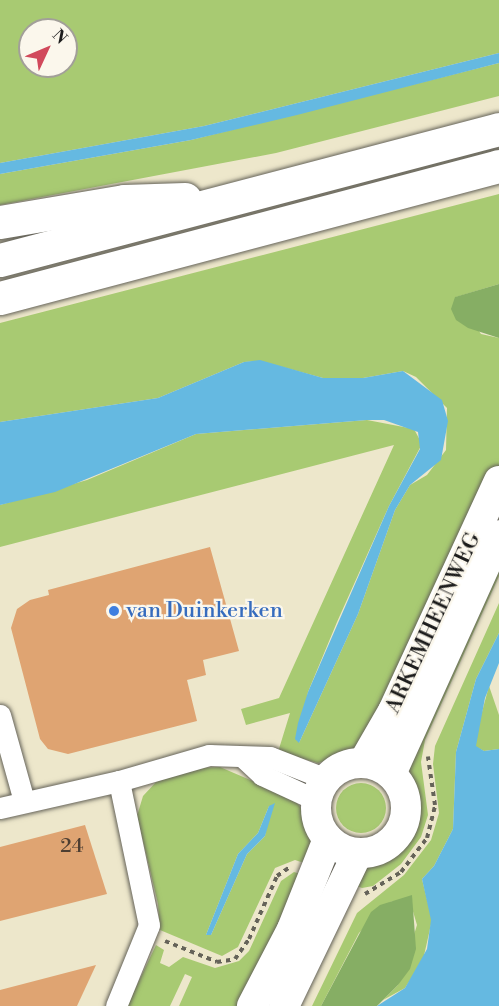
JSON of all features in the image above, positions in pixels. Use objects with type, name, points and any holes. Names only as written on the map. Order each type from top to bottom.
[{"type":"highway","points":[[0,260],[499,129]]},
{"type":"highway","points":[[0,298],[499,166]]},
{"type":"highway","points":[[0,222],[124,201],[245,197]]},
{"type":"main road","name":"ARKEMHEENWEG","points":[[363,763],[393,711],[499,481]]},
{"type":"main road","name":"ARKEMHEENWEG","points":[[391,774],[499,535]]},
{"type":"main road","points":[[328,839],[357,854],[388,845],[405,819],[406,802],[391,774],[363,763],[343,767],[321,790],[320,828],[328,839],[340,884]]},
{"type":"main road","points":[[284,1006],[340,884],[357,854]]},
{"type":"main road","points":[[252,1006],[340,884]]},
{"type":"street","points":[[0,715],[24,801]]},
{"type":"street","points":[[0,808],[119,781],[209,755],[244,758],[270,757],[321,790]]},
{"type":"street","points":[[116,1006],[148,934],[149,916],[119,781]]},
{"type":"path","points":[[148,934],[227,963],[241,953],[280,872],[299,866],[340,884],[375,891],[401,872],[427,838],[435,805],[428,771],[428,749]]},
{"type":"green space","points":[[0,0],[499,0],[499,53],[204,126],[0,163]]},
{"type":"green space","points":[[499,63],[499,96],[276,153],[0,205],[0,174],[191,140]]},
{"type":"green space","points":[[499,194],[499,284],[456,297],[481,334],[499,338],[499,466],[375,732],[355,751],[318,763],[278,752],[290,713],[246,725],[241,709],[279,698],[394,445],[0,547],[0,505],[87,480],[196,434],[367,420],[414,429],[422,444],[389,506],[308,692],[299,743],[358,614],[395,510],[410,485],[427,475],[446,450],[447,408],[416,377],[403,371],[363,378],[323,378],[260,361],[244,362],[158,398],[0,422],[0,323]]},
{"type":"green space","points":[[499,284],[499,338],[468,328],[456,320],[451,309],[455,297]]},
{"type":"green space","points":[[499,550],[499,576],[425,740],[421,762],[428,815],[421,837],[401,864],[373,886],[362,888],[349,883],[368,866],[394,855],[416,823],[418,805],[408,764]]},
{"type":"green space","points":[[499,603],[499,633],[476,679],[456,752],[453,829],[434,866],[422,879],[432,920],[423,960],[405,988],[383,1000],[398,985],[417,925],[412,908],[401,900],[390,902],[359,933],[321,1006],[312,1006],[357,913],[404,875],[431,840],[439,813],[433,764],[435,746]]},
{"type":"green space","points":[[489,686],[499,715],[499,749],[484,751],[476,747],[476,734]]},
{"type":"green space","points":[[220,767],[294,799],[304,812],[313,839],[313,866],[295,860],[275,868],[238,947],[222,956],[160,930],[158,904],[137,816],[143,796],[157,781],[195,768]],"holes":[[[269,806],[265,836],[247,854],[211,935],[206,935],[238,854],[258,833]]]},
{"type":"green space","points":[[361,783],[370,785],[381,794],[386,808],[384,817],[375,828],[361,833],[352,831],[341,822],[336,808],[338,799],[347,788]]},
{"type":"green space","points":[[294,872],[309,877],[240,1006],[179,1006],[192,977],[185,974],[170,1006],[127,1006],[156,945],[164,950],[160,963],[169,967],[183,957],[215,968],[239,961],[249,951],[281,881]]},
{"type":"green space","points":[[412,895],[416,949],[410,969],[398,985],[377,1006],[321,1006],[371,912],[380,905]]},
{"type":"water","points":[[499,53],[499,63],[297,115],[191,140],[0,174],[0,163],[204,126]]},
{"type":"water","points":[[260,360],[323,378],[363,378],[403,371],[442,400],[448,421],[441,460],[410,485],[395,510],[358,614],[299,743],[295,739],[308,692],[389,506],[420,449],[418,432],[384,420],[367,420],[196,434],[55,492],[0,505],[0,422],[158,398],[244,362]]},
{"type":"water","points":[[499,633],[499,663],[485,698],[476,746],[484,751],[499,749],[499,1006],[377,1006],[405,988],[427,949],[431,920],[422,879],[434,866],[453,829],[456,752],[476,679]]},
{"type":"water","points":[[275,803],[265,836],[247,854],[211,935],[206,935],[238,854],[258,833],[269,806]]},
{"type":"building","points":[[210,547],[239,651],[203,660],[206,675],[187,680],[197,721],[68,754],[48,749],[40,739],[11,628],[17,609],[30,600],[49,595],[48,590]]},
{"type":"building","points":[[85,825],[107,894],[0,921],[0,847]]},
{"type":"building","points":[[96,965],[77,1006],[0,1006],[0,990]]},
{"type":"place","name":"van Duinkerken","points":[[114,611]]}]
